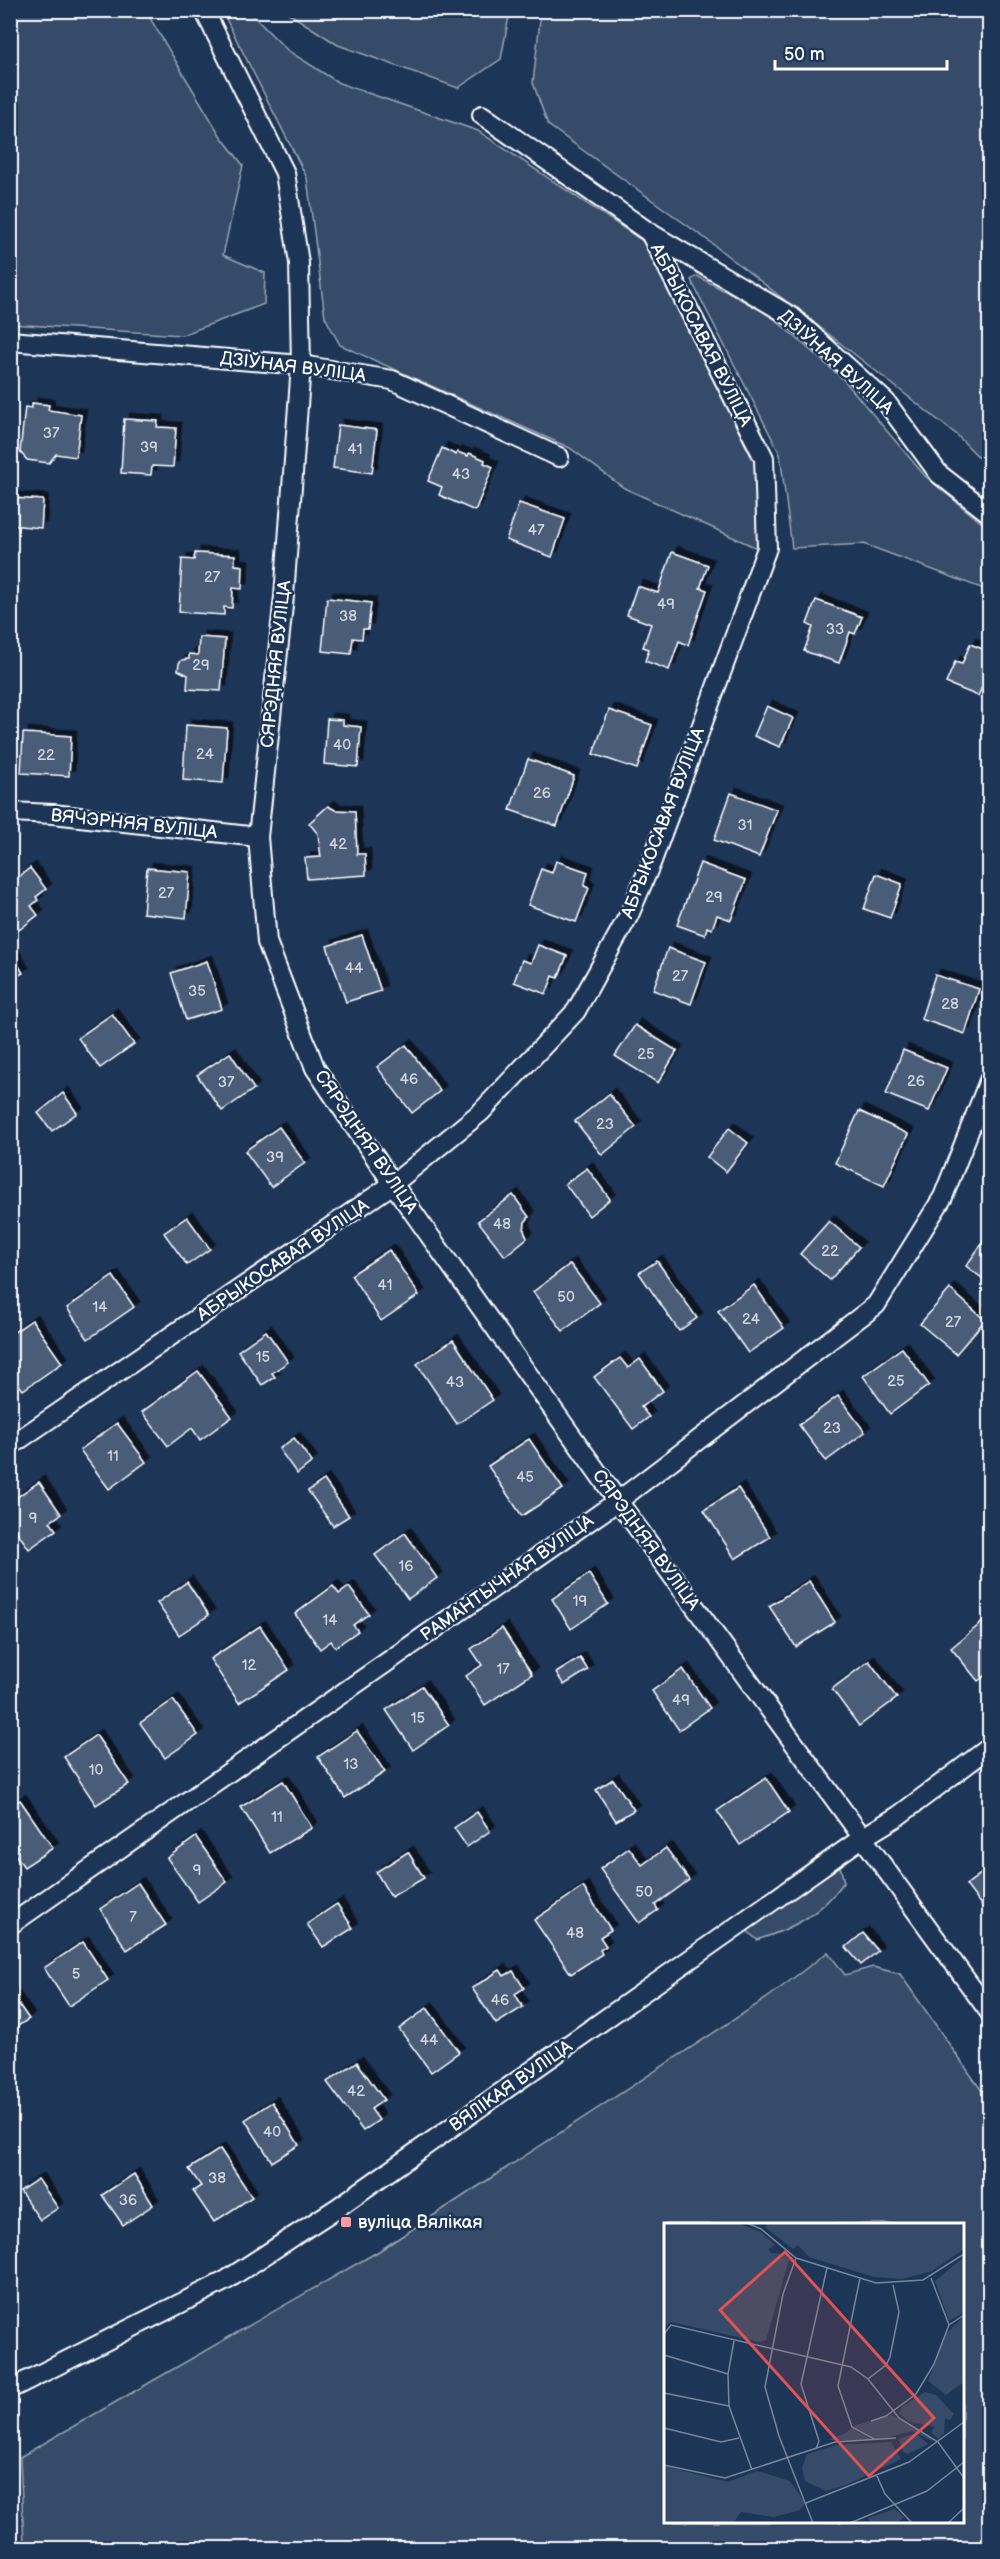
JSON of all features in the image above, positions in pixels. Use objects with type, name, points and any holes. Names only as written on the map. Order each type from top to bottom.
[{"type":"street","name":"СЯРЭДНЯЯ ВУЛІЦА","points":[[204,10],[285,173],[299,263],[302,365],[284,596],[258,837],[267,942],[315,1068],[393,1184],[618,1501],[990,2013]]},
{"type":"street","name":"ДЗІЎНАЯ ВУЛІЦА","points":[[482,115],[650,233],[792,317],[886,402],[939,474],[990,514]]},
{"type":"street","name":"АБРЫКОСАВАЯ ВУЛІЦА","points":[[10,1446],[393,1184],[481,1112],[576,1011],[629,915],[652,861],[767,548],[764,458],[650,233]]},
{"type":"street","name":"ДЗІЎНАЯ ВУЛІЦА","points":[[10,340],[302,365],[392,380],[559,457]]},
{"type":"street","name":"ВЯЧЭРНЯЯ ВУЛІЦА","points":[[10,813],[53,814],[258,837]]},
{"type":"street","name":"РАМАНТЫЧНАЯ ВУЛІЦА","points":[[10,1926],[618,1501],[876,1305],[943,1197],[990,1078]]},
{"type":"street","name":"ВЯЛІКАЯ ВУЛІЦА","points":[[10,2389],[225,2281],[337,2208],[862,1838],[898,1816],[990,1747]]},
{"type":"shaded area","points":[[510,10],[501,59],[458,88],[338,45],[285,11]]},
{"type":"shaded area","points":[[10,11],[147,11],[220,135],[243,165],[223,255],[265,273],[264,304],[182,335],[11,324]]},
{"type":"shaded area","points":[[222,11],[248,11],[287,50],[339,83],[478,131],[644,242],[756,466],[757,548],[624,488],[570,448],[340,345],[325,317],[307,178]]},
{"type":"shaded area","points":[[541,11],[978,11],[990,14],[989,468],[957,435],[835,339],[706,239],[548,125],[533,83]]},
{"type":"shaded area","points":[[697,276],[770,315],[843,379],[925,476],[989,529],[989,591],[864,544],[792,548],[780,454],[691,280]]},
{"type":"shaded area","points":[[840,1866],[844,1882],[826,1903],[806,1919],[757,1940],[742,1926],[821,1868]]},
{"type":"shaded area","points":[[828,1952],[845,1975],[873,1967],[900,1974],[989,2101],[989,2548],[27,2548],[24,2545],[20,2457],[379,2251],[767,1998]]},
{"type":"building","points":[[32,403],[49,405],[48,410],[81,415],[76,457],[56,454],[49,463],[27,460],[20,452],[25,407],[32,408]]},
{"type":"building","points":[[124,419],[158,421],[157,427],[176,428],[173,467],[152,466],[151,475],[121,473]]},
{"type":"building","points":[[338,425],[377,430],[372,473],[333,468]]},
{"type":"building","points":[[442,448],[456,455],[457,452],[468,456],[469,453],[485,460],[484,463],[493,467],[475,511],[439,495],[442,487],[428,481]]},
{"type":"building","points":[[11,498],[43,500],[41,528],[10,525]]},
{"type":"building","points":[[519,503],[565,519],[552,557],[506,540]]},
{"type":"building","points":[[672,552],[708,565],[700,588],[707,590],[688,645],[679,641],[669,670],[645,661],[649,649],[643,647],[651,624],[627,615],[637,586],[658,593]]},
{"type":"building","points":[[195,553],[235,555],[235,565],[243,566],[242,589],[233,588],[232,608],[224,607],[224,615],[179,612],[182,559],[194,560]]},
{"type":"building","points":[[327,598],[371,603],[368,629],[363,629],[362,639],[353,638],[351,654],[322,651]]},
{"type":"building","points":[[816,600],[862,617],[855,634],[850,632],[839,663],[804,651],[813,627],[807,624]]},
{"type":"building","points":[[199,637],[225,639],[221,691],[187,689],[188,675],[178,670],[179,663],[189,659],[189,654],[198,655]]},
{"type":"building","points":[[970,644],[990,652],[990,668],[978,696],[946,683],[955,662],[962,664]]},
{"type":"building","points":[[767,706],[793,718],[780,747],[754,736]]},
{"type":"building","points":[[609,710],[652,725],[637,769],[593,754]]},
{"type":"building","points":[[327,719],[343,720],[343,725],[361,727],[358,767],[324,764]]},
{"type":"building","points":[[186,725],[227,728],[223,783],[183,780]]},
{"type":"building","points":[[23,733],[71,736],[69,776],[21,773]]},
{"type":"building","points":[[528,759],[574,776],[557,826],[510,810]]},
{"type":"building","points":[[731,793],[777,810],[759,857],[714,840]]},
{"type":"building","points":[[328,806],[335,810],[355,811],[357,854],[365,854],[366,875],[307,879],[305,858],[321,857],[318,834],[309,823]]},
{"type":"building","points":[[556,861],[588,872],[584,886],[589,888],[576,922],[528,905],[541,869],[552,873]]},
{"type":"building","points":[[700,863],[746,880],[731,920],[717,915],[712,929],[707,927],[705,935],[677,925]]},
{"type":"building","points":[[30,868],[46,889],[36,897],[38,900],[31,906],[38,915],[19,930],[10,920],[10,884]]},
{"type":"building","points":[[147,868],[190,872],[186,918],[143,913]]},
{"type":"building","points":[[876,874],[902,884],[890,918],[864,909]]},
{"type":"building","points":[[362,935],[381,991],[346,1002],[327,946]]},
{"type":"building","points":[[538,945],[567,956],[558,978],[553,976],[546,994],[514,982],[522,960],[531,963]]},
{"type":"building","points":[[668,948],[706,962],[691,1004],[653,990]]},
{"type":"building","points":[[10,951],[23,973],[10,980]]},
{"type":"building","points":[[207,961],[222,1009],[186,1020],[171,973]]},
{"type":"building","points":[[935,975],[979,989],[965,1034],[921,1019]]},
{"type":"building","points":[[112,1014],[134,1044],[100,1068],[78,1038]]},
{"type":"building","points":[[635,1025],[677,1051],[658,1083],[615,1056]]},
{"type":"building","points":[[406,1045],[440,1091],[412,1113],[377,1067]]},
{"type":"building","points":[[903,1050],[947,1068],[929,1111],[886,1094]]},
{"type":"building","points":[[230,1053],[254,1089],[222,1111],[197,1075]]},
{"type":"building","points":[[63,1093],[77,1113],[52,1131],[38,1113]]},
{"type":"building","points":[[609,1094],[636,1127],[602,1155],[575,1121]]},
{"type":"building","points":[[859,1111],[908,1134],[884,1186],[835,1163]]},
{"type":"building","points":[[279,1127],[305,1163],[271,1187],[245,1151]]},
{"type":"building","points":[[729,1128],[748,1143],[726,1172],[707,1157]]},
{"type":"building","points":[[587,1168],[610,1199],[589,1216],[565,1184]]},
{"type":"building","points":[[513,1195],[529,1217],[525,1222],[524,1231],[527,1238],[505,1256],[478,1221]]},
{"type":"building","points":[[187,1217],[210,1249],[187,1265],[164,1233]]},
{"type":"building","points":[[829,1221],[859,1247],[830,1280],[800,1254]]},
{"type":"building","points":[[988,1235],[990,1236],[990,1284],[966,1266]]},
{"type":"building","points":[[389,1250],[419,1295],[381,1321],[351,1275]]},
{"type":"building","points":[[657,1261],[697,1318],[679,1331],[639,1273]]},
{"type":"building","points":[[570,1264],[600,1303],[563,1331],[533,1292]]},
{"type":"building","points":[[113,1276],[134,1307],[88,1339],[67,1308]]},
{"type":"building","points":[[754,1285],[784,1328],[748,1353],[718,1311]]},
{"type":"building","points":[[950,1289],[985,1320],[956,1354],[920,1324]]},
{"type":"building","points":[[32,1320],[62,1363],[23,1390],[10,1373],[10,1335]]},
{"type":"building","points":[[266,1331],[288,1362],[272,1373],[275,1377],[262,1385],[238,1351]]},
{"type":"building","points":[[453,1340],[493,1400],[457,1424],[417,1364]]},
{"type":"building","points":[[902,1348],[929,1385],[890,1414],[863,1376]]},
{"type":"building","points":[[620,1358],[628,1368],[640,1359],[663,1391],[641,1407],[649,1417],[633,1429],[594,1377]]},
{"type":"building","points":[[198,1371],[232,1417],[200,1440],[192,1428],[168,1446],[142,1412]]},
{"type":"building","points":[[838,1396],[865,1432],[826,1461],[799,1425]]},
{"type":"building","points":[[117,1423],[146,1462],[109,1489],[80,1450]]},
{"type":"building","points":[[294,1438],[312,1462],[297,1474],[279,1449]]},
{"type":"building","points":[[529,1439],[563,1489],[522,1516],[488,1466]]},
{"type":"building","points":[[324,1480],[349,1516],[333,1526],[308,1491]]},
{"type":"building","points":[[39,1482],[61,1514],[50,1522],[56,1530],[29,1549],[10,1522],[10,1502]]},
{"type":"building","points":[[738,1488],[770,1537],[735,1559],[704,1510]]},
{"type":"building","points":[[405,1533],[437,1578],[408,1599],[375,1555]]},
{"type":"building","points":[[589,1574],[608,1604],[571,1629],[552,1599]]},
{"type":"building","points":[[809,1581],[835,1622],[796,1647],[769,1606]]},
{"type":"building","points":[[187,1582],[209,1615],[179,1635],[157,1603]]},
{"type":"building","points":[[333,1586],[339,1594],[349,1587],[369,1614],[353,1625],[358,1631],[335,1647],[331,1641],[320,1649],[295,1614]]},
{"type":"building","points":[[990,1616],[990,1672],[978,1681],[951,1648]]},
{"type":"building","points":[[260,1626],[289,1670],[239,1703],[210,1659]]},
{"type":"building","points":[[502,1628],[532,1674],[485,1705],[466,1676],[482,1665],[471,1649]]},
{"type":"building","points":[[580,1658],[588,1670],[564,1685],[556,1673]]},
{"type":"building","points":[[869,1661],[897,1698],[859,1726],[832,1689]]},
{"type":"building","points":[[683,1669],[710,1708],[679,1730],[652,1691]]},
{"type":"building","points":[[422,1686],[449,1725],[413,1750],[386,1710]]},
{"type":"building","points":[[173,1700],[198,1735],[165,1758],[140,1723]]},
{"type":"building","points":[[357,1731],[385,1772],[345,1798],[318,1757]]},
{"type":"building","points":[[96,1735],[129,1784],[96,1805],[64,1757]]},
{"type":"building","points":[[766,1778],[789,1812],[740,1845],[717,1811]]},
{"type":"building","points":[[613,1779],[634,1810],[616,1821],[596,1790]]},
{"type":"building","points":[[283,1781],[312,1828],[270,1853],[241,1807]]},
{"type":"building","points":[[20,1800],[53,1848],[24,1867],[10,1847],[10,1807]]},
{"type":"building","points":[[477,1812],[490,1831],[467,1847],[454,1828]]},
{"type":"building","points":[[196,1837],[227,1882],[198,1902],[167,1858]]},
{"type":"building","points":[[629,1848],[642,1865],[666,1848],[689,1880],[655,1905],[658,1910],[639,1923],[600,1869]]},
{"type":"building","points":[[408,1852],[424,1878],[391,1897],[376,1872]]},
{"type":"building","points":[[990,1867],[990,1917],[966,1885]]},
{"type":"building","points":[[138,1883],[166,1925],[127,1950],[100,1909]]},
{"type":"building","points":[[583,1887],[611,1930],[600,1937],[606,1946],[600,1950],[602,1954],[571,1974],[534,1920]]},
{"type":"building","points":[[337,1904],[353,1928],[323,1947],[307,1924]]},
{"type":"building","points":[[863,1933],[878,1951],[861,1965],[846,1947]]},
{"type":"building","points":[[83,1942],[108,1980],[69,2006],[44,1968]]},
{"type":"building","points":[[500,1970],[504,1976],[513,1971],[524,1988],[515,1994],[523,2007],[496,2024],[472,1988]]},
{"type":"building","points":[[10,1992],[29,2019],[10,2031]]},
{"type":"building","points":[[427,2008],[459,2052],[431,2072],[399,2029]]},
{"type":"building","points":[[357,2062],[384,2100],[371,2109],[379,2120],[363,2131],[327,2082]]},
{"type":"building","points":[[272,2102],[299,2145],[272,2162],[245,2120]]},
{"type":"building","points":[[220,2149],[252,2197],[214,2222],[193,2191],[201,2186],[189,2169]]},
{"type":"building","points":[[134,2174],[153,2205],[123,2225],[102,2195]]},
{"type":"building","points":[[38,2179],[58,2208],[40,2220],[20,2191]]},
{"type":"place","name":"вуліца Вялікая","points":[[346,2222]]}]
